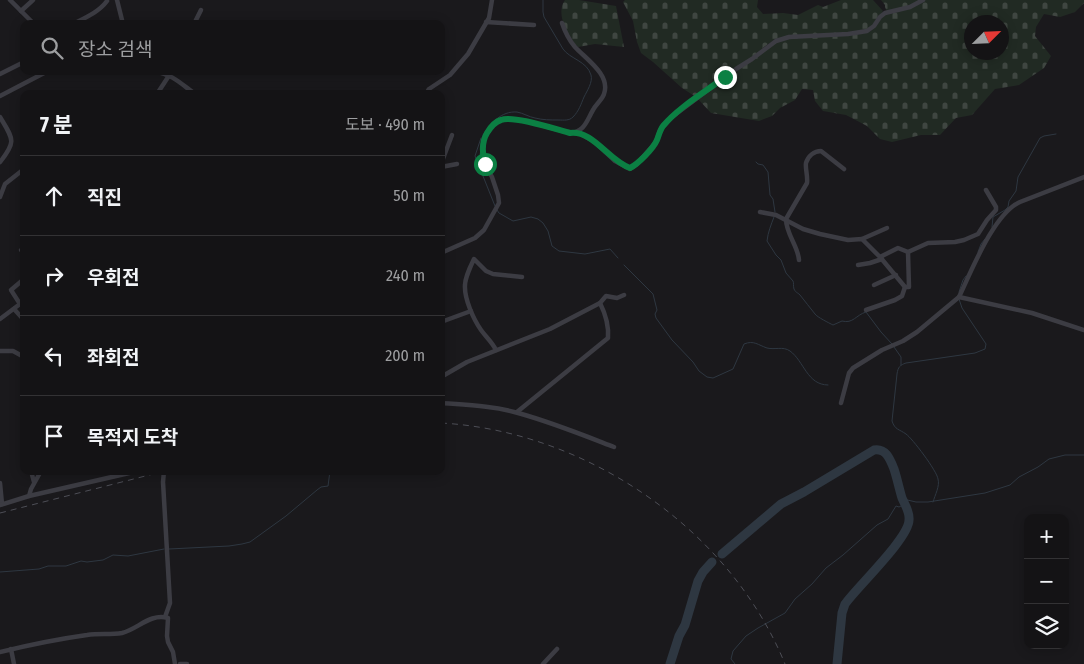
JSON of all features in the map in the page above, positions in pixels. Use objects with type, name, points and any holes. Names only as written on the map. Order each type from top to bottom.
[{"type":"street","points":[[10,0],[30,20]]},
{"type":"street","points":[[21,11],[33,0]]},
{"type":"street","points":[[116,0],[122,20]]},
{"type":"street","points":[[429,90],[450,75],[468,54],[488,18],[492,0]]},
{"type":"street","points":[[577,132],[595,142],[615,161],[630,168],[636,165],[656,142],[660,130],[672,117],[736,68],[752,60],[776,41],[789,37],[848,34],[866,31],[874,26],[884,13],[910,7],[924,0]]},
{"type":"street","points":[[80,20],[97,11],[106,1]]},
{"type":"street","points":[[196,20],[201,10]]},
{"type":"street","points":[[486,22],[534,24]]},
{"type":"street","points":[[445,252],[475,238],[484,230],[499,203],[492,177],[482,154],[484,138],[492,126],[500,120],[510,119],[526,121],[570,133],[577,132],[581,130],[602,98],[606,86],[600,73],[575,48],[562,23]]},
{"type":"street","points":[[0,74],[20,64]]},
{"type":"street","points":[[0,96],[40,75]]},
{"type":"street","points":[[160,90],[170,75]]},
{"type":"street","points":[[173,75],[190,90]]},
{"type":"street","points":[[0,117],[11,138],[9,151],[0,162]]},
{"type":"street","points":[[445,154],[452,136]]},
{"type":"street","points":[[799,260],[786,225],[786,219],[807,183],[806,164],[812,153],[821,151],[844,168]]},
{"type":"street","points":[[445,165],[457,164]]},
{"type":"street","points":[[0,197],[5,184],[20,172]]},
{"type":"street","points":[[841,404],[851,370],[869,358],[918,332],[959,297],[991,234],[1012,206],[1084,177]]},
{"type":"street","points":[[858,265],[870,263],[898,248],[908,252],[931,242],[955,242],[978,234],[996,210],[996,206],[986,190]]},
{"type":"street","points":[[760,212],[776,215],[803,229],[848,240],[862,239],[887,228]]},
{"type":"street","points":[[862,239],[905,287]]},
{"type":"street","points":[[866,310],[895,300],[902,296],[905,287],[909,287],[908,252]]},
{"type":"street","points":[[496,350],[482,332],[471,311],[466,296],[465,285],[467,275],[474,259],[486,271],[493,274],[522,277]]},
{"type":"street","points":[[874,285],[896,275]]},
{"type":"street","points":[[20,283],[11,290],[20,301]]},
{"type":"street","points":[[445,375],[468,362],[550,329],[600,303],[606,296],[618,298],[624,295]]},
{"type":"street","points":[[959,297],[1032,313],[1084,330]]},
{"type":"street","points":[[517,412],[608,338],[609,328],[605,312],[600,303]]},
{"type":"street","points":[[0,320],[20,304]]},
{"type":"street","points":[[14,309],[20,316]]},
{"type":"street","points":[[445,321],[471,311]]},
{"type":"street","points":[[0,351],[13,351],[20,355]]},
{"type":"street","points":[[445,403],[517,412],[614,447]]},
{"type":"street","points":[[32,475],[34,482]]},
{"type":"street","points":[[33,495],[31,489],[38,475]]},
{"type":"street","points":[[0,483],[1,505],[33,495],[120,475]]},
{"type":"street","points":[[164,475],[170,603],[165,617]]},
{"type":"street","points":[[0,652],[68,638],[122,633],[152,618],[165,617]]},
{"type":"street","points":[[165,617],[168,618],[167,636],[173,652],[174,664]]},
{"type":"street","points":[[11,649],[14,664]]},
{"type":"street","points":[[543,664],[557,649]]},
{"type":"street","points":[[180,664],[187,664]]},
{"type":"green space","points":[[565,0],[579,0],[616,6],[624,47],[595,44],[578,47],[570,37],[562,18],[562,5]]},
{"type":"green space","points":[[625,0],[758,0],[757,7],[763,14],[783,13],[798,15],[818,5],[823,7],[841,0],[873,0],[883,11],[873,26],[866,30],[774,40],[753,58],[696,97],[682,88],[641,53],[633,21],[623,2]]},
{"type":"green space","points":[[881,0],[1084,0],[1084,3],[1075,12],[1060,17],[1044,14],[1036,27],[1035,36],[1051,56],[1044,68],[1019,85],[995,89],[972,115],[956,118],[940,135],[921,135],[892,142],[880,139],[867,126],[846,115],[823,111],[815,101],[813,90],[802,89],[795,100],[780,108],[772,116],[759,121],[711,113],[698,99],[777,42],[789,38],[871,31],[887,12]]},
{"type":"waterway","points":[[483,135],[497,119],[511,112],[544,120],[570,119],[578,110],[589,86],[591,81],[589,70],[563,49],[544,17],[543,0]]},
{"type":"waterway","points":[[992,227],[993,217],[1008,207],[1009,201],[1016,191],[1018,177],[1040,138],[1056,134]]},
{"type":"waterway","points":[[481,138],[475,156],[495,206]]},
{"type":"waterway","points":[[756,162],[763,165],[768,172],[770,195],[773,199],[775,212]]},
{"type":"waterway","points":[[497,210],[513,221],[531,217],[538,219],[548,231],[552,246],[559,251],[585,254],[610,249],[618,258]]},
{"type":"waterway","points":[[774,217],[767,241],[781,260],[786,273],[793,281],[795,290],[815,314],[833,325],[842,321],[852,320],[866,312],[892,344]]},
{"type":"waterway","points":[[978,252],[985,239]]},
{"type":"waterway","points":[[624,265],[653,294],[657,310],[656,318],[672,340],[699,371],[707,377],[713,378],[733,369],[744,344],[756,343],[767,348],[782,348],[790,351],[795,355],[810,377],[821,384],[828,385]]},
{"type":"waterway","points":[[959,292],[966,276]]},
{"type":"waterway","points":[[933,502],[938,485],[937,475],[913,442],[906,434],[896,428],[892,421],[897,374],[900,367],[906,363],[975,353],[985,349],[986,344],[962,308],[959,299]]},
{"type":"waterway","points":[[894,347],[901,357],[901,365]]},
{"type":"waterway","points":[[722,554],[781,504],[874,450],[885,452],[894,469],[902,498],[908,511],[909,520],[907,528],[892,550],[845,604],[842,613],[837,664]]},
{"type":"waterway","points":[[903,499],[928,502],[985,493],[1010,485],[1019,477],[1049,459],[1065,455],[1084,455]]},
{"type":"waterway","points":[[169,549],[229,546],[250,542],[321,487],[328,486],[329,475]]},
{"type":"waterway","points":[[735,664],[731,659],[733,651],[746,636],[785,613],[795,599],[826,568],[877,525],[888,519],[896,506],[899,507],[905,504]]},
{"type":"waterway","points":[[0,572],[39,569],[48,566],[66,566],[81,561],[103,560],[113,555],[128,556],[164,549]]},
{"type":"waterway","points":[[670,664],[679,636],[685,625],[698,581],[712,562]]},
{"type":"railway","points":[[445,424],[495,430],[548,445],[599,467],[647,496],[690,531],[728,571],[760,615],[785,664]]},
{"type":"railway","points":[[0,513],[149,475]]},
{"type":"route","points":[[485,164],[482,154],[484,138],[497,122],[510,119],[526,121],[570,133],[577,132],[595,142],[615,161],[630,168],[636,165],[656,142],[660,130],[668,121],[725,77]]}]
